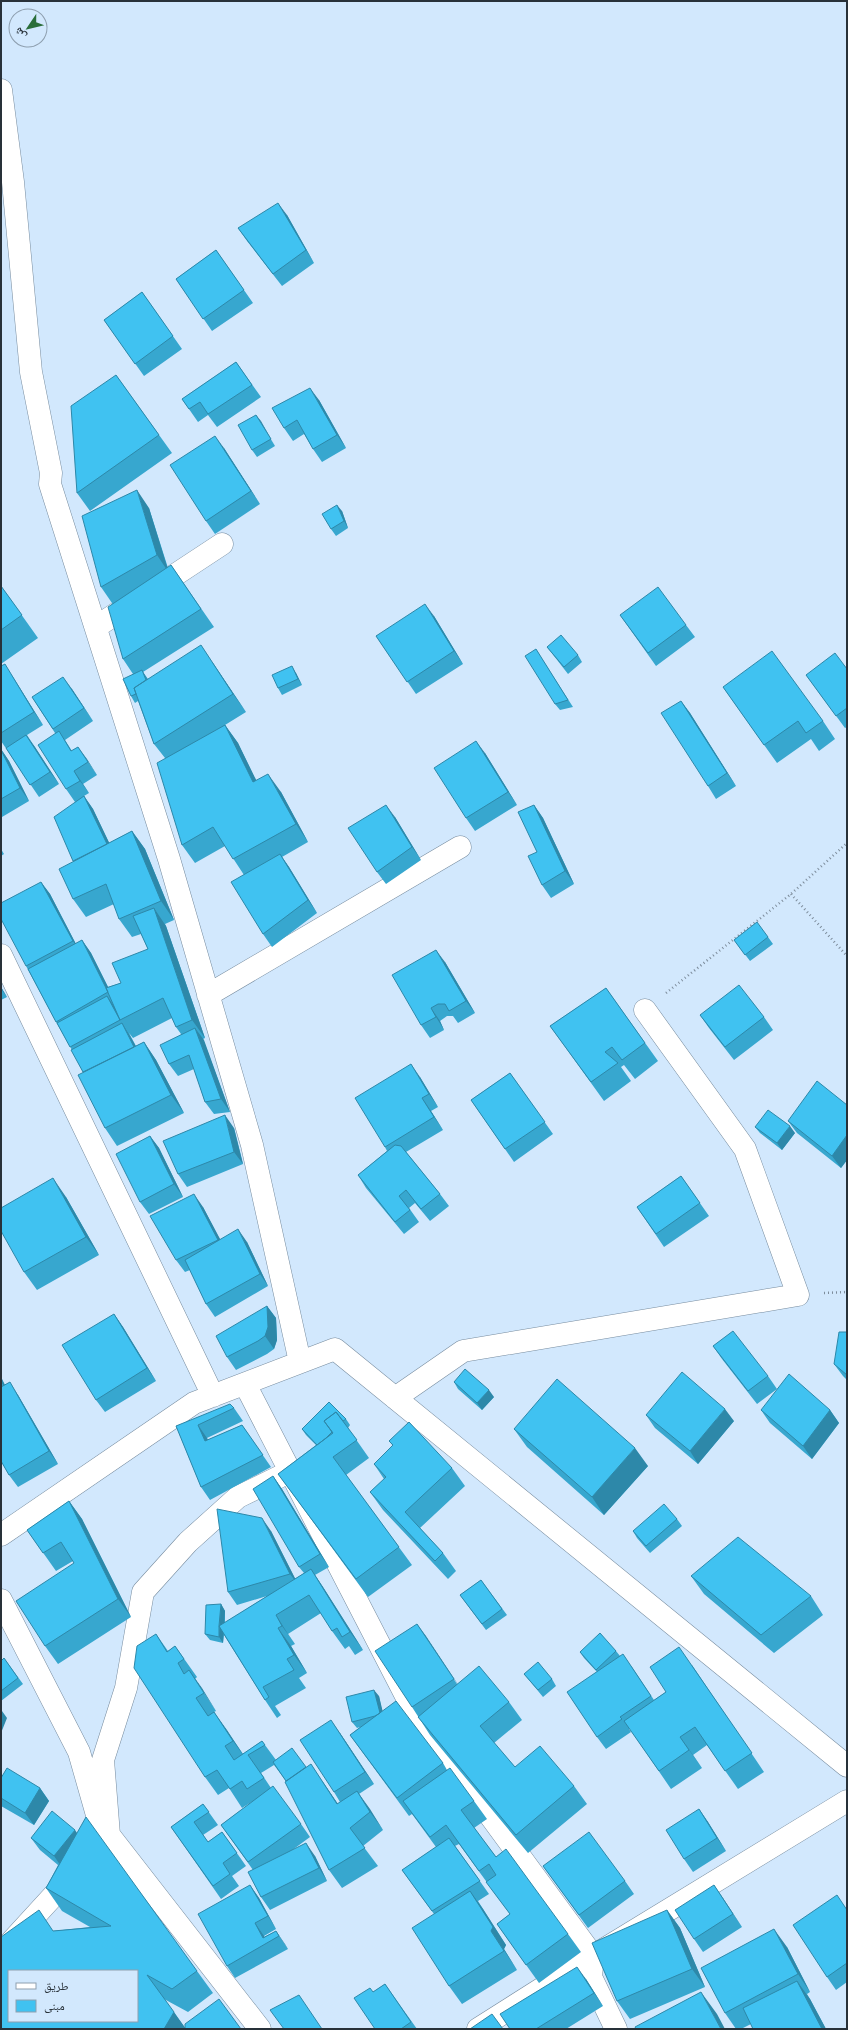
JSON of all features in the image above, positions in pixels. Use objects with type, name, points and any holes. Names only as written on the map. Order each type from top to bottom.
[{"type":"street","points":[[1,90],[13,182],[32,372],[50,473],[50,484],[169,859],[252,1145],[300,1362]]},
{"type":"street","points":[[96,627],[222,544]]},
{"type":"street","points":[[208,995],[460,847]]},
{"type":"street","points":[[1,955],[213,1396]]},
{"type":"street","points":[[395,1398],[463,1351],[798,1294],[745,1149],[645,1010]]},
{"type":"street","points":[[1,1535],[194,1404],[335,1349],[847,1766]]},
{"type":"street","points":[[244,1384],[421,1725],[447,1757],[593,1956],[591,1977],[616,2029]]},
{"type":"street","points":[[1,1953],[109,1835],[103,1760],[126,1688],[143,1592],[188,1542],[238,1497],[290,1471]]},
{"type":"street","points":[[1,1600],[79,1752],[99,1822],[260,2029]]},
{"type":"street","points":[[478,2029],[593,1956],[847,1800]]},
{"type":"path","points":[[645,1010],[791,894],[847,843]]},
{"type":"path","points":[[791,894],[847,956]]},
{"type":"building","points":[[278,203],[306,250],[273,274],[238,228]]},
{"type":"building","points":[[216,250],[244,290],[203,319],[176,279]]},
{"type":"building","points":[[142,292],[173,336],[135,364],[104,320]]},
{"type":"building","points":[[236,362],[252,385],[208,414],[200,402],[189,409],[182,399]]},
{"type":"building","points":[[116,375],[159,435],[77,493],[71,406]]},
{"type":"building","points":[[310,388],[337,435],[313,449],[297,420],[284,428],[272,408]]},
{"type":"building","points":[[256,415],[271,439],[252,450],[238,425]]},
{"type":"building","points":[[215,436],[251,491],[206,521],[170,465]]},
{"type":"building","points":[[137,490],[157,555],[101,587],[82,516]]},
{"type":"building","points":[[337,505],[344,521],[331,529],[322,514]]},
{"type":"building","points":[[171,565],[201,609],[123,659],[108,607]]},
{"type":"building","points":[[1,586],[22,615],[1,630]]},
{"type":"building","points":[[658,587],[686,625],[648,653],[620,615]]},
{"type":"building","points":[[425,604],[454,651],[407,682],[376,636]]},
{"type":"building","points":[[561,635],[578,655],[564,667],[547,647]]},
{"type":"building","points":[[201,645],[233,694],[154,744],[134,688]]},
{"type":"building","points":[[536,649],[568,700],[555,704],[525,656]]},
{"type":"building","points":[[772,651],[823,721],[806,733],[798,721],[764,745],[723,687]]},
{"type":"building","points":[[835,653],[847,669],[847,708],[836,716],[806,675]]},
{"type":"building","points":[[5,664],[34,712],[1,733],[1,666]]},
{"type":"building","points":[[292,666],[298,679],[278,688],[272,675]]},
{"type":"building","points":[[142,670],[146,680],[134,688],[136,694],[131,696],[123,679]]},
{"type":"building","points":[[63,677],[84,708],[53,729],[32,697]]},
{"type":"building","points":[[681,701],[727,773],[708,786],[661,713]]},
{"type":"building","points":[[225,725],[253,782],[268,774],[296,824],[233,859],[213,827],[182,845],[157,763]]},
{"type":"building","points":[[59,731],[71,751],[78,747],[88,762],[74,771],[80,781],[66,789],[38,745]]},
{"type":"building","points":[[26,735],[50,772],[30,785],[6,748]]},
{"type":"building","points":[[476,741],[508,792],[466,818],[434,768]]},
{"type":"building","points":[[1,750],[20,788],[1,799]]},
{"type":"building","points":[[84,796],[107,844],[73,861],[54,817]]},
{"type":"building","points":[[386,805],[412,847],[377,872],[348,828]]},
{"type":"building","points":[[534,805],[565,871],[542,885],[528,856],[537,852],[518,812]]},
{"type":"building","points":[[132,831],[161,901],[119,919],[106,884],[73,899],[59,869]]},
{"type":"building","points":[[280,854],[308,900],[263,934],[231,882]]},
{"type":"building","points":[[41,882],[73,941],[26,966],[1,919],[1,903]]},
{"type":"building","points":[[154,908],[192,1020],[176,1027],[163,998],[120,1020],[106,988],[121,983],[112,963],[148,949],[133,916]]},
{"type":"building","points":[[757,922],[768,937],[745,955],[734,940]]},
{"type":"building","points":[[82,940],[108,992],[56,1022],[28,969]]},
{"type":"building","points":[[436,950],[466,1001],[449,1011],[445,1004],[438,1004],[431,1008],[436,1017],[421,1025],[392,975]]},
{"type":"building","points":[[739,985],[764,1017],[725,1047],[700,1015]]},
{"type":"building","points":[[606,988],[645,1043],[622,1060],[612,1047],[605,1052],[618,1063],[591,1082],[550,1026]]},
{"type":"building","points":[[107,996],[120,1020],[70,1047],[57,1023]]},
{"type":"building","points":[[122,1023],[134,1047],[83,1072],[71,1050]]},
{"type":"building","points":[[195,1028],[221,1099],[205,1102],[189,1055],[169,1064],[160,1045]]},
{"type":"building","points":[[144,1042],[171,1095],[105,1128],[78,1075]]},
{"type":"building","points":[[411,1064],[429,1094],[422,1098],[434,1117],[385,1147],[355,1098]]},
{"type":"building","points":[[510,1073],[545,1122],[505,1149],[471,1100]]},
{"type":"building","points":[[817,1081],[847,1105],[847,1135],[832,1156],[788,1121]]},
{"type":"building","points":[[768,1110],[790,1126],[777,1143],[755,1127]]},
{"type":"building","points":[[225,1115],[234,1152],[178,1174],[163,1141]]},
{"type":"building","points":[[150,1136],[174,1184],[140,1202],[116,1154]]},
{"type":"building","points":[[395,1145],[401,1146],[440,1194],[421,1209],[406,1190],[399,1196],[410,1210],[395,1222],[358,1175]]},
{"type":"building","points":[[681,1176],[700,1203],[656,1234],[637,1207]]},
{"type":"building","points":[[53,1178],[86,1237],[24,1272],[1,1231],[1,1208]]},
{"type":"building","points":[[194,1194],[218,1240],[176,1260],[150,1216]]},
{"type":"building","points":[[238,1229],[260,1274],[206,1304],[185,1260]]},
{"type":"building","points":[[267,1306],[268,1327],[265,1336],[227,1357],[216,1336]]},
{"type":"building","points":[[114,1314],[147,1368],[96,1400],[62,1345]]},
{"type":"building","points":[[733,1331],[768,1376],[748,1391],[713,1346]]},
{"type":"building","points":[[839,1332],[847,1332],[847,1375],[834,1364]]},
{"type":"building","points":[[465,1369],[489,1390],[477,1403],[454,1382]]},
{"type":"building","points":[[682,1372],[725,1409],[690,1451],[646,1415]]},
{"type":"building","points":[[789,1374],[830,1410],[803,1446],[761,1410]]},
{"type":"building","points":[[557,1379],[635,1448],[592,1497],[514,1429]]},
{"type":"building","points":[[10,1382],[49,1451],[9,1475],[1,1461],[1,1387]]},
{"type":"building","points":[[329,1402],[346,1419],[343,1421],[336,1412],[324,1421],[332,1432],[317,1445],[302,1429]]},
{"type":"building","points":[[230,1404],[234,1408],[198,1425],[205,1441],[242,1425],[263,1455],[201,1487],[176,1426]]},
{"type":"building","points":[[336,1412],[357,1440],[333,1457],[399,1547],[356,1579],[278,1474],[333,1433],[324,1421]]},
{"type":"building","points":[[409,1422],[452,1468],[405,1512],[443,1553],[435,1561],[370,1492],[386,1477],[374,1464],[393,1445],[389,1441]]},
{"type":"building","points":[[273,1476],[320,1554],[299,1567],[253,1489]]},
{"type":"building","points":[[69,1501],[118,1599],[45,1646],[16,1601],[74,1563],[61,1542],[43,1553],[27,1530]]},
{"type":"building","points":[[664,1504],[677,1519],[646,1546],[633,1531]]},
{"type":"building","points":[[217,1509],[262,1518],[290,1574],[228,1592]]},
{"type":"building","points":[[738,1537],[811,1596],[761,1635],[691,1576]]},
{"type":"building","points":[[311,1569],[350,1632],[342,1637],[337,1628],[332,1631],[309,1595],[276,1615],[282,1626],[278,1628],[294,1655],[287,1659],[294,1670],[263,1687],[269,1697],[265,1700],[219,1626]]},
{"type":"building","points":[[481,1580],[502,1609],[482,1624],[460,1595]]},
{"type":"building","points":[[221,1604],[219,1637],[205,1634],[206,1605]]},
{"type":"building","points":[[417,1624],[454,1679],[412,1707],[375,1651]]},
{"type":"building","points":[[600,1633],[616,1651],[596,1670],[580,1652]]},
{"type":"building","points":[[156,1634],[167,1652],[175,1646],[184,1659],[178,1663],[184,1674],[189,1670],[204,1693],[196,1698],[208,1716],[214,1712],[233,1741],[225,1746],[234,1760],[262,1741],[265,1745],[248,1755],[264,1778],[247,1789],[242,1781],[230,1789],[217,1770],[205,1777],[134,1668],[137,1646]]},
{"type":"building","points":[[679,1647],[752,1753],[725,1771],[695,1727],[680,1737],[689,1750],[659,1771],[624,1721],[666,1692],[650,1667]]},
{"type":"building","points":[[623,1654],[651,1696],[620,1717],[622,1719],[597,1737],[567,1692]]},
{"type":"building","points":[[4,1658],[18,1678],[1,1691],[1,1661]]},
{"type":"building","points":[[538,1662],[552,1679],[538,1690],[524,1674]]},
{"type":"building","points":[[479,1666],[509,1702],[480,1726],[515,1767],[540,1746],[574,1786],[516,1835],[418,1717]]},
{"type":"building","points":[[374,1690],[380,1713],[375,1716],[352,1722],[346,1697]]},
{"type":"building","points":[[396,1701],[443,1763],[397,1798],[350,1735]]},
{"type":"building","points":[[331,1720],[365,1772],[334,1792],[300,1740]]},
{"type":"building","points":[[292,1748],[306,1767],[286,1781],[273,1762]]},
{"type":"building","points":[[311,1764],[337,1804],[357,1791],[370,1812],[350,1828],[365,1848],[329,1870],[285,1782]]},
{"type":"building","points":[[7,1768],[40,1788],[25,1813],[1,1798],[1,1778]]},
{"type":"building","points":[[450,1768],[474,1801],[461,1810],[496,1857],[506,1849],[568,1934],[526,1965],[497,1924],[510,1914],[486,1882],[496,1875],[489,1864],[479,1871],[446,1825],[430,1837],[403,1801]]},
{"type":"building","points":[[273,1786],[301,1824],[248,1862],[221,1825]]},
{"type":"building","points":[[203,1804],[209,1812],[194,1822],[208,1842],[222,1832],[237,1853],[223,1863],[230,1874],[213,1886],[171,1827]]},
{"type":"building","points":[[699,1809],[717,1838],[684,1859],[666,1830]]},
{"type":"building","points":[[52,1811],[75,1830],[54,1856],[31,1838]]},
{"type":"building","points":[[86,1817],[197,1971],[172,1989],[147,1975],[174,2012],[164,2029],[1,2029],[1,1937],[39,1910],[53,1931],[111,1926],[46,1888]]},
{"type":"building","points":[[589,1832],[625,1881],[579,1915],[543,1866]]},
{"type":"building","points":[[449,1838],[480,1881],[432,1911],[402,1870]]},
{"type":"building","points":[[306,1843],[319,1868],[261,1897],[248,1872]]},
{"type":"building","points":[[250,1885],[268,1916],[255,1923],[263,1938],[276,1931],[279,1936],[227,1966],[198,1914]]},
{"type":"building","points":[[714,1885],[733,1914],[694,1939],[675,1910]]},
{"type":"building","points":[[470,1891],[493,1927],[491,1931],[504,1951],[449,1986],[412,1928]]},
{"type":"building","points":[[837,1895],[847,1910],[847,1963],[827,1977],[793,1925]]},
{"type":"building","points":[[667,1910],[692,1969],[617,2001],[592,1943]]},
{"type":"building","points":[[774,1929],[798,1974],[725,2013],[701,1968]]},
{"type":"building","points":[[577,1967],[594,1993],[536,2029],[510,2029],[500,2014]]},
{"type":"building","points":[[797,1981],[822,2029],[753,2029],[743,2008]]},
{"type":"building","points":[[385,1984],[411,2022],[401,2029],[375,2029],[354,1998],[370,1988],[373,1992]]},
{"type":"building","points":[[701,1992],[721,2029],[636,2029],[635,2027]]},
{"type":"building","points":[[299,1995],[322,2029],[284,2029],[270,2010]]},
{"type":"building","points":[[219,1999],[241,2029],[185,2029],[185,2024]]},
{"type":"building","points":[[492,2014],[503,2029],[470,2029]]}]
